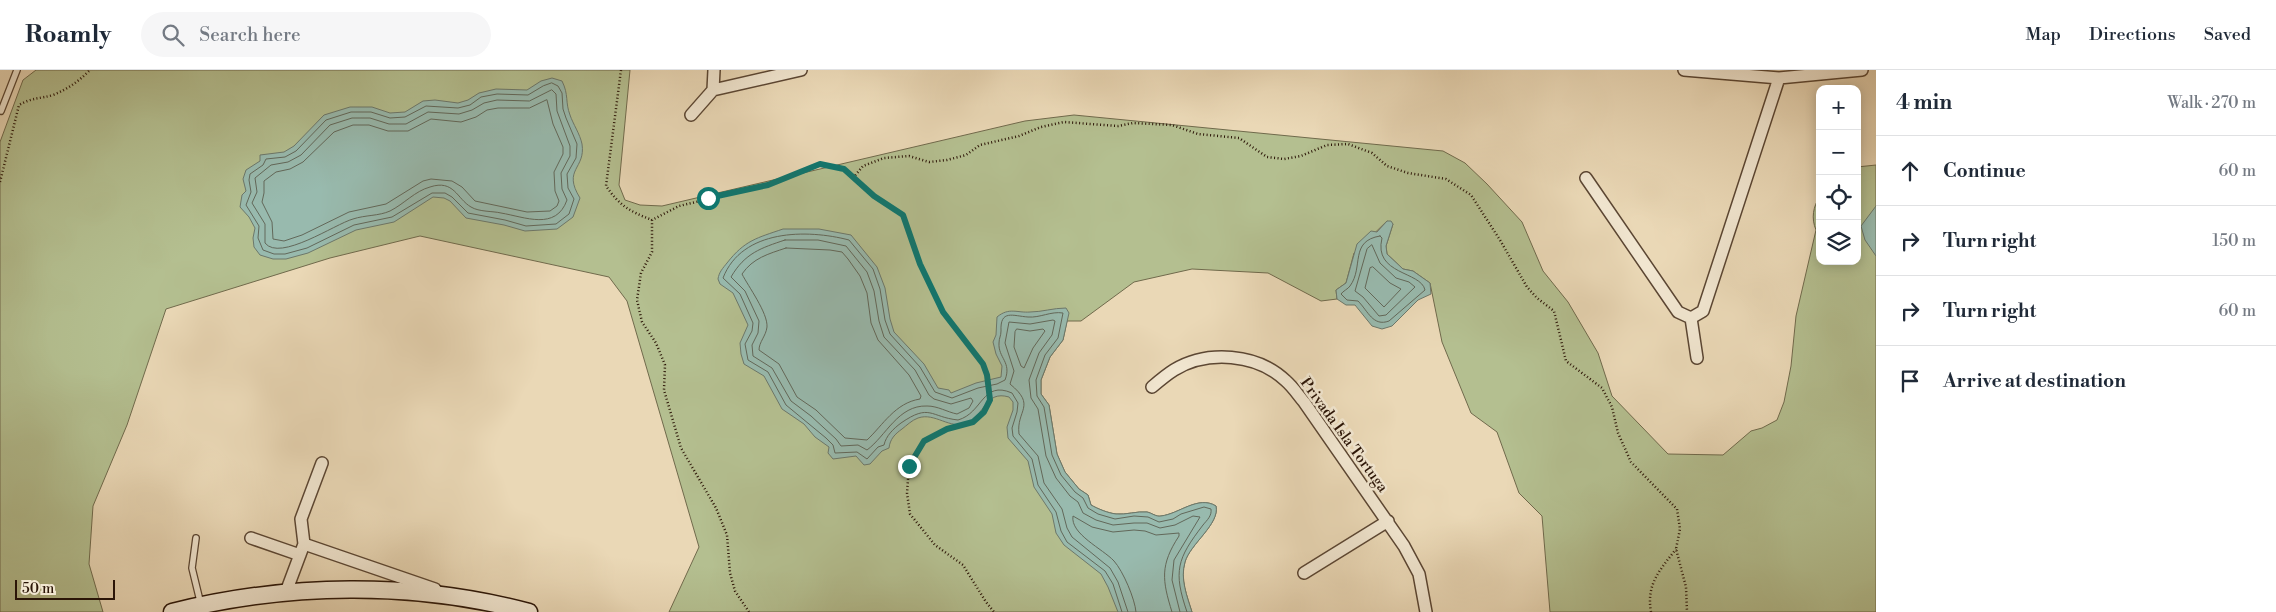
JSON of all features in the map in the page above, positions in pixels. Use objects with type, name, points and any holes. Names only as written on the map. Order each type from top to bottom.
[{"type":"street","points":[[713,90],[714,70]]},
{"type":"street","points":[[691,115],[713,90],[801,70]]},
{"type":"street","points":[[1684,70],[1779,78],[1862,70]]},
{"type":"street","points":[[1691,318],[1702,311],[1779,78]]},
{"type":"street","points":[[1586,178],[1678,312],[1691,318]]},
{"type":"street","points":[[1691,318],[1697,358]]},
{"type":"street","name":"Privada Isla Tortuga","points":[[1152,387],[1174,370],[1190,362],[1207,358],[1241,359],[1271,370],[1286,380],[1304,402],[1388,522],[1418,574],[1426,612]]},
{"type":"street","points":[[286,592],[302,550],[301,520],[322,463]]},
{"type":"street","points":[[1304,573],[1388,522]]},
{"type":"street","points":[[251,538],[302,550],[453,596],[529,612]]},
{"type":"street","points":[[172,612],[201,605],[286,592],[385,590],[453,596]]},
{"type":"lane","points":[[1,111],[17,70]]},
{"type":"lane","points":[[196,538],[192,568],[201,605]]},
{"type":"path","points":[[0,182],[19,105],[32,98],[52,95],[70,87],[90,70]]},
{"type":"path","points":[[621,70],[606,186],[617,203],[632,213],[652,220],[678,206],[768,185],[820,164],[844,169],[874,196],[903,215],[920,264],[943,312],[983,364],[987,375],[990,400],[984,412],[973,422],[947,429],[924,441],[909,466],[907,493],[910,514],[935,545],[963,565],[994,612]]},
{"type":"path","points":[[853,178],[863,166],[884,158],[909,156],[929,162],[947,160],[966,155],[987,143],[1064,122],[1118,126],[1132,123],[1172,126],[1198,134],[1239,138],[1268,157],[1284,160],[1301,156],[1327,145],[1348,144],[1372,153],[1387,166],[1408,173],[1446,179],[1471,195],[1527,286],[1537,298],[1554,311],[1566,361],[1602,388],[1612,407],[1618,433],[1631,462],[1677,509],[1680,529],[1676,549],[1656,577],[1648,597],[1651,612]]},
{"type":"path","points":[[652,220],[652,252],[641,273],[637,300],[642,322],[656,342],[665,365],[664,390],[681,448],[716,508],[727,535],[730,573],[735,591],[749,612]]},
{"type":"path","points":[[1676,549],[1686,586],[1687,612]]},
{"type":"green space","points":[[36,70],[630,70],[619,185],[625,200],[640,205],[662,206],[1025,121],[1074,115],[1443,151],[1465,163],[1522,222],[1543,271],[1568,302],[1598,353],[1612,396],[1668,454],[1723,455],[1751,431],[1762,428],[1777,420],[1784,402],[1791,366],[1796,316],[1816,230],[1816,265],[1861,265],[1861,167],[1876,165],[1876,612],[1550,612],[1542,516],[1519,493],[1497,432],[1471,413],[1442,342],[1430,283],[1413,271],[1403,269],[1387,254],[1386,246],[1393,224],[1387,221],[1354,253],[1346,283],[1336,290],[1337,299],[1321,301],[1268,273],[1192,269],[1134,282],[1081,321],[1067,321],[1063,340],[1050,357],[1041,380],[1041,394],[1049,405],[1057,454],[1065,472],[1079,489],[1088,495],[1091,505],[1103,511],[1116,514],[1147,512],[1159,516],[1168,515],[1195,504],[1209,503],[1216,506],[1214,520],[1188,555],[1185,562],[1183,575],[1186,594],[1192,612],[669,612],[699,547],[627,301],[609,277],[420,236],[330,258],[166,309],[127,425],[93,506],[89,564],[103,612],[0,612],[0,142],[23,80]]},
{"type":"green space","points":[[1816,204],[1816,230],[1814,226]]},
{"type":"water","points":[[552,78],[562,81],[571,118],[582,144],[581,159],[573,181],[580,198],[573,217],[557,229],[525,231],[466,218],[450,201],[444,198],[433,197],[394,222],[356,230],[308,253],[286,259],[273,259],[260,255],[254,247],[255,228],[249,217],[240,207],[242,195],[246,191],[243,179],[246,170],[260,161],[260,155],[284,152],[294,146],[324,115],[350,107],[372,107],[390,113],[405,112],[423,101],[435,100],[458,103],[468,100],[479,93],[496,89],[527,90],[541,81]]},
{"type":"water","points":[[1876,206],[1876,256],[1865,240],[1861,226]]},
{"type":"water","points":[[1387,221],[1391,221],[1393,224],[1386,246],[1387,254],[1403,269],[1413,271],[1430,283],[1431,294],[1418,300],[1392,326],[1382,329],[1372,326],[1355,305],[1346,305],[1337,299],[1336,290],[1346,283],[1357,244],[1371,231],[1377,232]]},
{"type":"water","points":[[783,229],[819,229],[851,235],[877,267],[885,288],[894,332],[924,364],[938,388],[949,390],[951,393],[976,383],[1001,377],[1002,366],[993,342],[996,335],[997,317],[1001,314],[1009,311],[1034,312],[1066,308],[1069,313],[1063,340],[1050,357],[1041,380],[1041,394],[1049,405],[1057,454],[1065,472],[1079,489],[1088,495],[1091,505],[1106,512],[1120,514],[1147,512],[1159,516],[1168,515],[1195,504],[1209,503],[1216,506],[1214,520],[1188,555],[1185,562],[1183,575],[1186,594],[1192,612],[1118,612],[1101,574],[1064,545],[1056,533],[1052,514],[1034,487],[1028,461],[1008,438],[1007,427],[1013,410],[1013,402],[1009,397],[995,397],[986,404],[978,415],[961,425],[930,417],[916,419],[895,435],[890,442],[889,448],[882,451],[870,464],[864,465],[856,456],[833,459],[828,453],[829,447],[815,437],[804,424],[782,409],[764,376],[744,364],[740,343],[748,325],[733,293],[720,284],[718,279],[720,272],[740,249],[752,241]]},
{"type":"route","points":[[708,198],[768,185],[796,172],[820,164],[844,169],[874,196],[903,215],[920,264],[943,312],[983,364],[987,375],[990,400],[984,412],[973,422],[947,429],[924,441],[909,466]]}]
